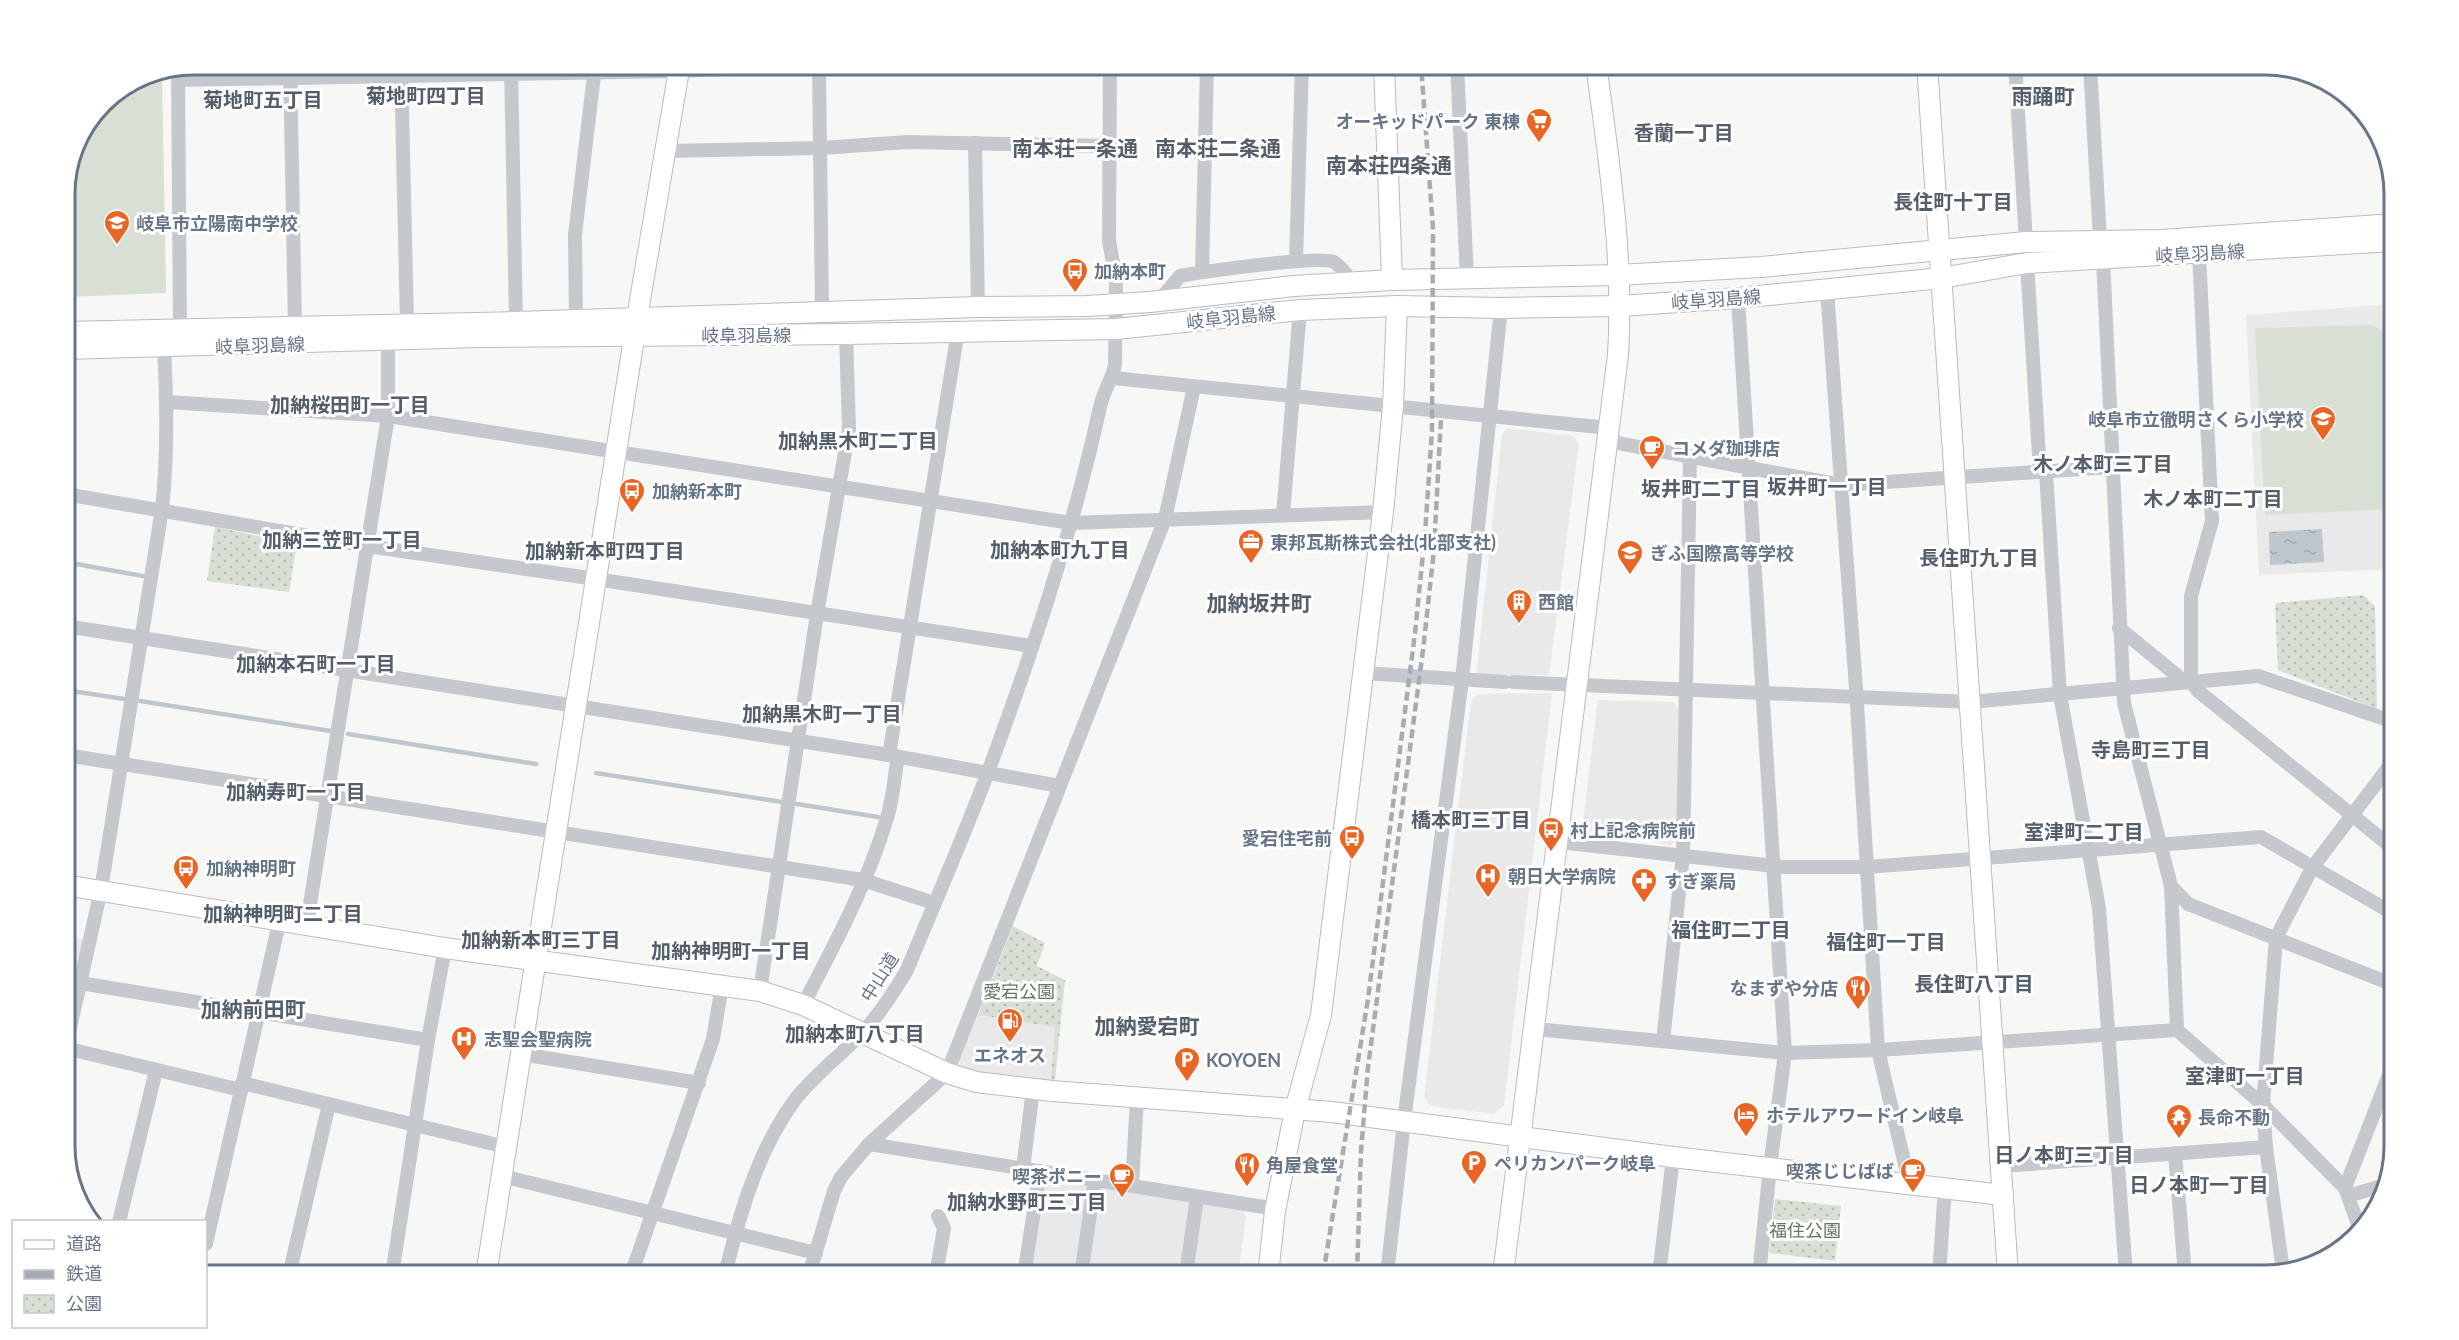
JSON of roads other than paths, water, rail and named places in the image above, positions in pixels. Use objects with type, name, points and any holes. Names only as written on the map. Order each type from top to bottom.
[{"type":"street","points":[[290,75],[295,326]]},
{"type":"street","points":[[401,75],[407,324]]},
{"type":"street","points":[[511,75],[516,322]]},
{"type":"street","points":[[576,319],[575,236],[593,75]]},
{"type":"street","points":[[488,1265],[616,451],[679,75]]},
{"type":"street","points":[[822,312],[823,75]]},
{"type":"street","points":[[1110,75],[1109,241],[1116,279],[1117,304],[1113,378],[1489,416],[1608,435],[1690,456],[1841,485],[2111,466]]},
{"type":"street","points":[[1202,272],[1207,75]]},
{"type":"street","points":[[1296,261],[1302,75]]},
{"type":"street","points":[[1384,75],[1392,280]]},
{"type":"street","points":[[1458,75],[1467,278]]},
{"type":"street","points":[[1504,1265],[1618,355],[1620,306],[1618,275],[1597,75]]},
{"type":"street","points":[[1928,75],[2007,1265]]},
{"type":"street","points":[[2016,75],[2026,243]]},
{"type":"street","points":[[2091,75],[2124,703],[2171,886],[2177,1030]]},
{"type":"street","points":[[178,76],[180,330]]},
{"type":"street","points":[[666,151],[821,148],[908,142],[1110,146]]},
{"type":"street","points":[[975,143],[978,307]]},
{"type":"street","name":"岐阜羽島線","points":[[75,332],[576,319],[636,327],[846,334],[1116,329],[1300,310],[1397,306],[1501,308],[1620,306],[1738,298],[1942,278],[2161,240],[2384,225]]},
{"type":"street","name":"岐阜羽島線","points":[[75,350],[388,340],[636,327],[822,312],[1117,304],[1237,291],[1353,282],[1618,275],[1761,267],[2026,243],[2199,253],[2384,242]]},
{"type":"street","points":[[2188,681],[2192,596],[2212,521],[2199,253]]},
{"type":"street","points":[[1160,300],[1180,276],[1296,261],[1328,260],[1335,262],[1353,282]]},
{"type":"street","points":[[2027,263],[2060,695],[2099,908],[2125,1265]]},
{"type":"street","points":[[1827,290],[1857,698],[1878,1050],[1910,1186]]},
{"type":"street","points":[[1738,298],[1785,1053],[1760,1265]]},
{"type":"street","points":[[1269,1265],[1275,1210],[1295,1110],[1321,1015],[1383,512],[1393,406],[1397,306]]},
{"type":"street","points":[[1388,1265],[1404,1121],[1462,680],[1501,308]]},
{"type":"street","points":[[1283,515],[1300,310]]},
{"type":"street","points":[[803,1005],[829,955],[863,880],[887,819],[909,629],[958,332]]},
{"type":"street","points":[[760,991],[817,614],[849,429],[846,334]]},
{"type":"street","points":[[307,923],[388,416],[388,340]]},
{"type":"street","points":[[75,1005],[101,890],[162,509],[166,472],[167,402],[164,348]]},
{"type":"street","name":"中山道","points":[[727,1265],[735,1233],[753,1179],[783,1117],[795,1099],[862,1033],[890,999],[907,970],[987,773],[1071,523],[1090,455],[1101,404],[1113,378]]},
{"type":"street","points":[[812,1265],[834,1191],[841,1177],[869,1144],[947,1073],[1165,519],[1194,387]]},
{"type":"street","points":[[167,402],[388,416],[1071,523],[1383,512]]},
{"type":"street","points":[[1663,1041],[1683,855],[1690,456]]},
{"type":"street","points":[[75,496],[367,546],[1031,646]]},
{"type":"street","points":[[75,627],[893,756],[1060,786]]},
{"type":"street","points":[[2119,628],[2188,681],[2384,841]]},
{"type":"street","points":[[1363,673],[1685,691],[1970,702],[2244,676],[2265,678],[2384,719]]},
{"type":"street","points":[[75,757],[863,880],[934,903]]},
{"type":"street","points":[[2282,1264],[2266,1147],[2263,1105],[2276,939],[2312,867],[2384,772]]},
{"type":"street","points":[[1558,842],[1773,866],[1867,867],[2262,837],[2384,908]]},
{"type":"street","points":[[75,886],[307,923],[445,948],[760,991],[803,1005],[947,1073],[976,1082],[1404,1121],[1520,1138],[2003,1196]]},
{"type":"street","points":[[2171,886],[2188,904],[2384,981]]},
{"type":"street","points":[[207,1240],[280,920]]},
{"type":"street","points":[[394,1265],[428,1040],[445,948]]},
{"type":"street","points":[[80,983],[428,1040]]},
{"type":"street","points":[[634,1265],[713,1039],[722,986]]},
{"type":"street","points":[[1535,1029],[1785,1053],[1878,1050],[2177,1030],[2263,1105],[2346,1192],[2357,1221]]},
{"type":"street","points":[[75,1051],[156,1070],[329,1104],[506,1147]]},
{"type":"street","points":[[521,1054],[699,1083]]},
{"type":"street","points":[[119,1220],[156,1070]]},
{"type":"street","points":[[1023,1169],[1033,1089]]},
{"type":"street","points":[[2346,1192],[2384,1089]]},
{"type":"street","points":[[1132,1186],[1137,1098]]},
{"type":"street","points":[[291,1265],[329,1104]]},
{"type":"street","points":[[1257,1265],[1264,1207],[1277,1155],[1295,1110]]},
{"type":"street","points":[[869,1144],[1264,1207]]},
{"type":"street","points":[[2001,1166],[2266,1147]]},
{"type":"street","points":[[2175,1154],[2184,1265]]},
{"type":"street","points":[[1660,1265],[1672,1157]]},
{"type":"street","points":[[1026,1265],[1040,1172]]},
{"type":"street","points":[[502,1176],[816,1253]]},
{"type":"street","points":[[1082,1265],[1095,1180]]},
{"type":"street","points":[[2346,1192],[2377,1186]]},
{"type":"street","points":[[1940,1265],[1945,1188]]},
{"type":"street","points":[[1187,1265],[1197,1197]]},
{"type":"street","points":[[938,1216],[944,1228],[938,1265]]},
{"type":"water","points":[[2322,529],[2324,562],[2270,565],[2269,532]]},
{"type":"waterway","points":[[75,564],[143,576]]},
{"type":"waterway","points":[[75,692],[124,699]]},
{"type":"waterway","points":[[140,701],[331,731]]},
{"type":"waterway","points":[[348,734],[536,764]]},
{"type":"waterway","points":[[596,773],[782,802]]},
{"type":"waterway","points":[[797,804],[878,817]]},
{"type":"railway","points":[[1325,1265],[1368,999],[1415,633],[1425,534],[1432,431],[1433,229],[1422,75]]},
{"type":"railway","points":[[1357,1265],[1361,1151],[1368,1067],[1423,650],[1434,550],[1441,418]]},
{"type":"place","name":"オーキッドパーク 東棟","points":[[1539,144]]},
{"type":"place","name":"岐阜市立陽南中学校","points":[[117,246]]},
{"type":"place","name":"加納本町","points":[[1075,294]]},
{"type":"place","name":"岐阜市立徹明さくら小学校","points":[[2323,442]]},
{"type":"place","name":"コメダ珈琲店","points":[[1652,471]]},
{"type":"place","name":"加納新本町","points":[[632,514]]},
{"type":"place","name":"東邦瓦斯株式会社(北部支社)","points":[[1251,565]]},
{"type":"place","name":"ぎふ国際高等学校","points":[[1630,576]]},
{"type":"place","name":"西館","points":[[1519,625]]},
{"type":"place","name":"村上記念病院前","points":[[1551,853]]},
{"type":"place","name":"愛宕住宅前","points":[[1352,861]]},
{"type":"place","name":"加納神明町","points":[[186,891]]},
{"type":"place","name":"朝日大学病院","points":[[1488,899]]},
{"type":"place","name":"すぎ薬局","points":[[1644,904]]},
{"type":"place","name":"なまずや分店","points":[[1858,1011]]},
{"type":"place","name":"エネオス","points":[[1010,1044]]},
{"type":"place","name":"志聖会聖病院","points":[[464,1062]]},
{"type":"place","name":"KOYOEN","points":[[1187,1083]]},
{"type":"place","name":"ホテルアワードイン岐阜","points":[[1746,1138]]},
{"type":"place","name":"長命不動","points":[[2179,1140]]},
{"type":"place","name":"ペリカンパーク岐阜","points":[[1474,1186]]},
{"type":"place","name":"角屋食堂","points":[[1247,1188]]},
{"type":"place","name":"喫茶じじばば","points":[[1913,1194]]},
{"type":"place","name":"喫茶ポニー","points":[[1122,1199]]},
{"type":"district","name":"菊地町四丁目","points":[[426,95]]},
{"type":"district","name":"雨踊町","points":[[2043,95]]},
{"type":"district","name":"菊地町五丁目","points":[[263,99]]},
{"type":"district","name":"香蘭一丁目","points":[[1684,132]]},
{"type":"district","name":"南本荘一条通","points":[[1075,147]]},
{"type":"district","name":"南本荘二条通","points":[[1218,147]]},
{"type":"district","name":"南本荘四条通","points":[[1389,164]]},
{"type":"district","name":"長住町十丁目","points":[[1953,201]]},
{"type":"district","name":"加納桜田町一丁目","points":[[350,404]]},
{"type":"district","name":"加納黒木町二丁目","points":[[858,440]]},
{"type":"district","name":"木ノ本町三丁目","points":[[2103,463]]},
{"type":"district","name":"坂井町一丁目","points":[[1827,486]]},
{"type":"district","name":"坂井町二丁目","points":[[1701,488]]},
{"type":"district","name":"木ノ本町二丁目","points":[[2213,498]]},
{"type":"district","name":"加納三笠町一丁目","points":[[342,539]]},
{"type":"district","name":"加納本町九丁目","points":[[1060,549]]},
{"type":"district","name":"加納新本町四丁目","points":[[605,550]]},
{"type":"district","name":"長住町九丁目","points":[[1979,557]]},
{"type":"district","name":"加納坂井町","points":[[1259,602]]},
{"type":"district","name":"加納本石町一丁目","points":[[316,663]]},
{"type":"district","name":"加納黒木町一丁目","points":[[822,713]]},
{"type":"district","name":"寺島町三丁目","points":[[2151,749]]},
{"type":"district","name":"加納寿町一丁目","points":[[296,791]]},
{"type":"district","name":"橋本町三丁目","points":[[1471,819]]},
{"type":"district","name":"室津町二丁目","points":[[2084,831]]},
{"type":"district","name":"加納神明町二丁目","points":[[283,913]]},
{"type":"district","name":"福住町二丁目","points":[[1731,929]]},
{"type":"district","name":"加納新本町三丁目","points":[[541,939]]},
{"type":"district","name":"福住町一丁目","points":[[1886,941]]},
{"type":"district","name":"加納神明町一丁目","points":[[731,950]]},
{"type":"district","name":"長住町八丁目","points":[[1974,983]]},
{"type":"district","name":"加納前田町","points":[[253,1008]]},
{"type":"district","name":"加納愛宕町","points":[[1147,1025]]},
{"type":"district","name":"加納本町八丁目","points":[[855,1033]]},
{"type":"district","name":"室津町一丁目","points":[[2245,1075]]},
{"type":"district","name":"日ノ本町三丁目","points":[[2064,1154]]},
{"type":"district","name":"日ノ本町一丁目","points":[[2199,1184]]},
{"type":"district","name":"加納水野町三丁目","points":[[1027,1201]]},
{"type":"park label","name":"愛宕公園","points":[[1019,991]]},
{"type":"park label","name":"福住公園","points":[[1805,1230]]}]
